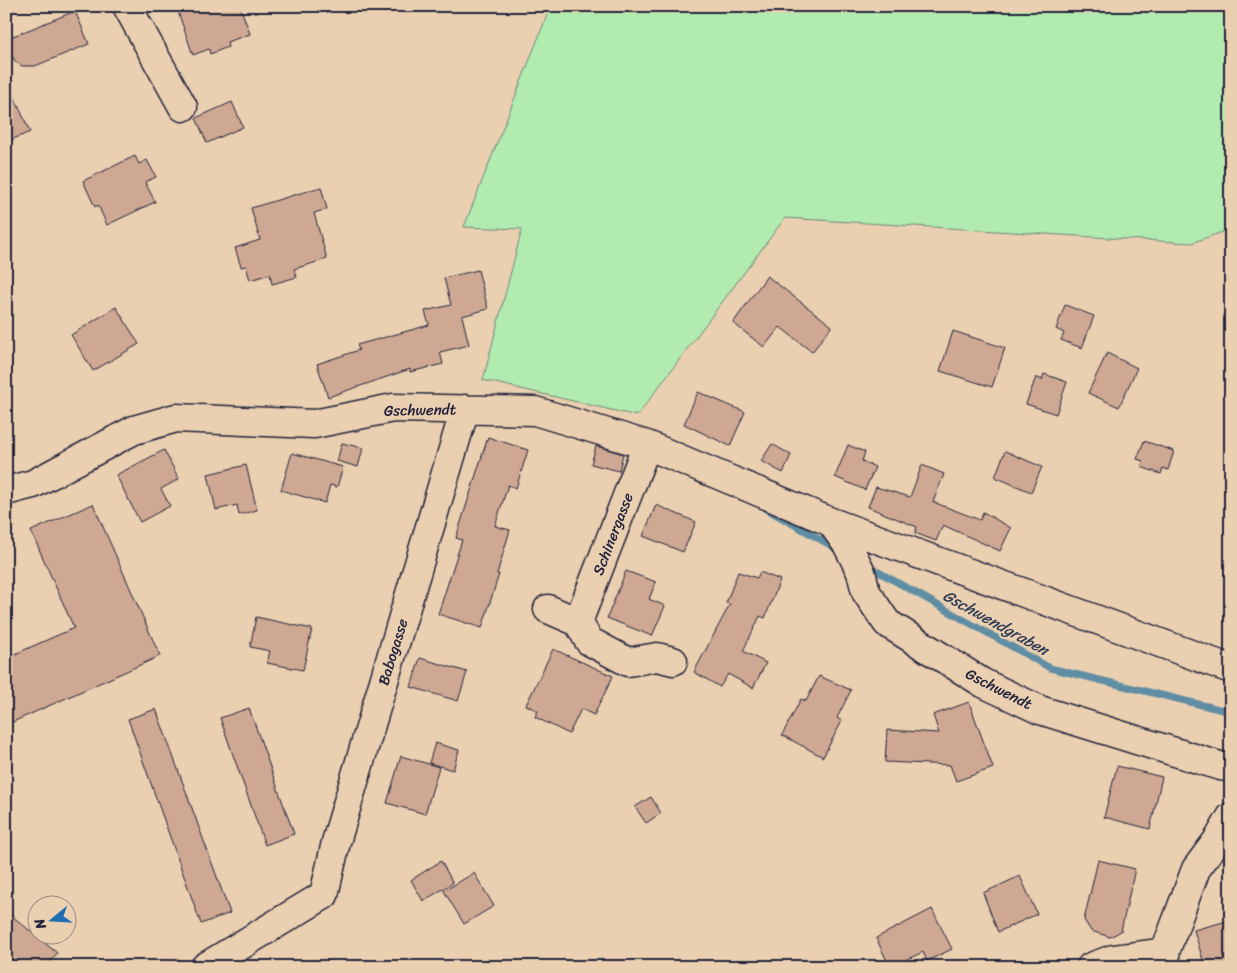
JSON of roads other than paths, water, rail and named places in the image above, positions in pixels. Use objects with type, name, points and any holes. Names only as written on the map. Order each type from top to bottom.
[{"type":"street","points":[[127,6],[183,108]]},
{"type":"street","name":"Gschwendt","points":[[6,491],[33,484],[134,430],[176,418],[314,424],[393,408],[535,411],[647,445],[830,522],[1231,668]]},
{"type":"street","name":"Babogasse","points":[[206,967],[324,895],[336,842],[465,409]]},
{"type":"street","name":"Schinergasse","points":[[578,622],[647,445]]},
{"type":"street","name":"Gschwendt","points":[[830,522],[848,546],[861,572],[866,592],[888,622],[983,684],[1040,710],[1227,771]]},
{"type":"street","points":[[548,609],[578,622],[589,641],[628,662],[657,657],[673,661]]},
{"type":"street","points":[[1091,967],[1113,959],[1165,960],[1196,869],[1219,838],[1231,817]]},
{"type":"waterway","name":"Gschwendgraben","points":[[766,509],[839,550]]},
{"type":"waterway","name":"Gschwendgraben","points":[[868,566],[1050,668],[1231,712]]}]
